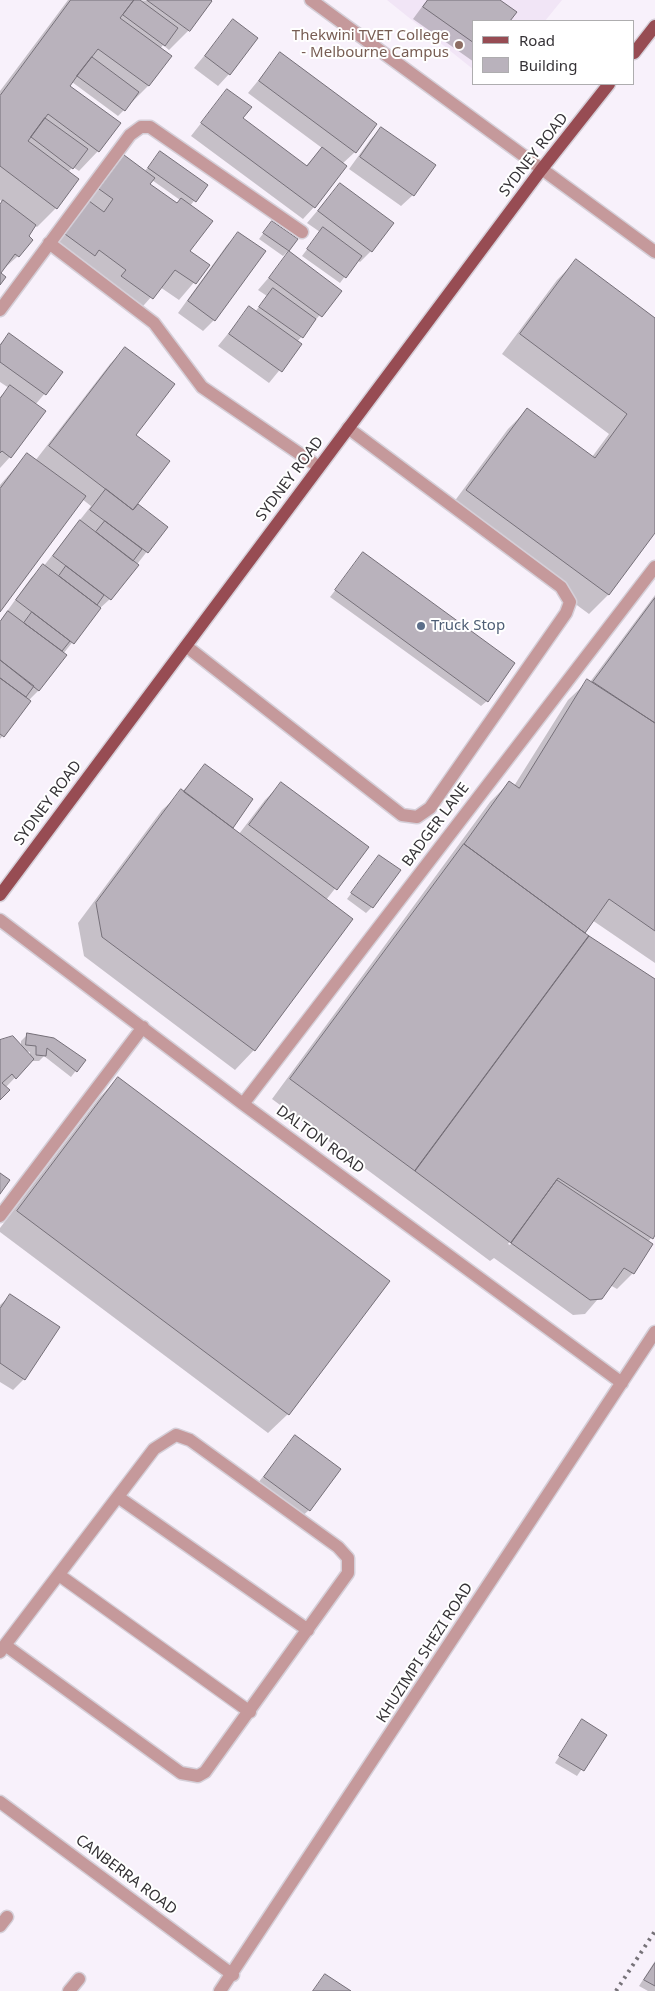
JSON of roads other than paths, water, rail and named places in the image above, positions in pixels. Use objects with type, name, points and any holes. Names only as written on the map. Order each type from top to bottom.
[{"type":"main road","points":[[635,52],[655,26]]},
{"type":"main road","name":"SYDNEY ROAD","points":[[0,895],[541,170],[608,85]]},
{"type":"street","points":[[311,0],[655,252]]},
{"type":"street","points":[[0,310],[130,136],[142,127],[150,126],[302,232]]},
{"type":"street","points":[[49,243],[154,323],[202,387],[319,467]]},
{"type":"street","points":[[186,646],[402,815],[416,817],[430,808],[566,613],[570,602],[561,587],[348,428]]},
{"type":"street","name":"BADGER LANE","points":[[244,1104],[655,567]]},
{"type":"street","name":"DALTON ROAD","points":[[0,920],[244,1104],[622,1383]]},
{"type":"street","points":[[0,1216],[143,1027]]},
{"type":"street","name":"KHUZIMPI SHEZI ROAD","points":[[220,1991],[233,1975],[655,1332]]},
{"type":"street","points":[[176,1435],[190,1440],[346,1554],[350,1564],[348,1573],[250,1712],[205,1772],[198,1776],[181,1774],[2,1648],[58,1575],[154,1449],[176,1435]]},
{"type":"street","points":[[118,1497],[308,1630]]},
{"type":"street","points":[[58,1575],[250,1712]]},
{"type":"street","name":"CANBERRA ROAD","points":[[0,1802],[233,1975]]},
{"type":"street","points":[[69,1991],[79,1979]]},
{"type":"railway","points":[[616,1991],[655,1931]]},
{"type":"place","name":"Thekwini TVET College - Melbourne Campus","points":[[459,45]]},
{"type":"place","name":"Truck Stop","points":[[421,626]]}]
